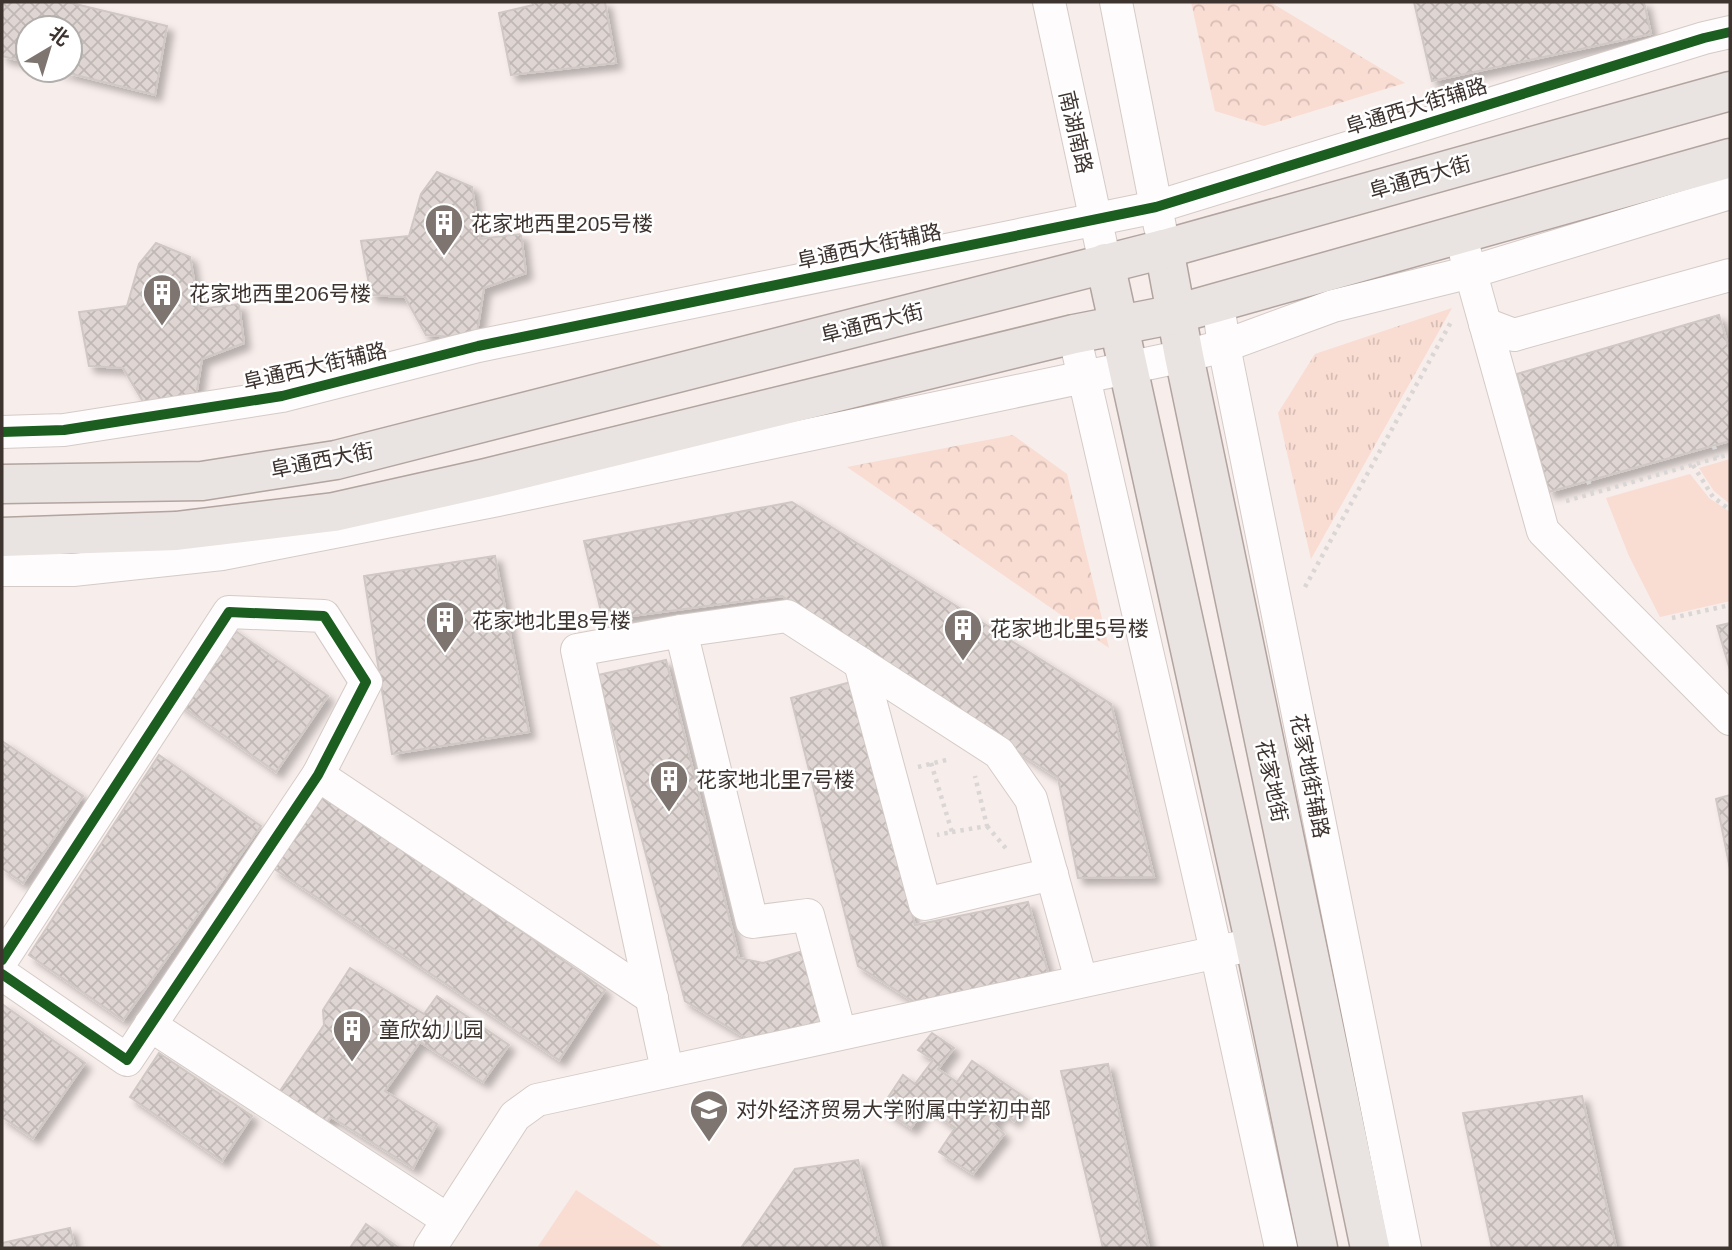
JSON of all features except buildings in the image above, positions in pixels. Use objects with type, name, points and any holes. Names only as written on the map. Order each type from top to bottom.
[{"type":"main road","name":"阜通西大街","points":[[2,484],[201,481],[336,460],[1164,249],[1730,91]]},
{"type":"main road","points":[[2,537],[176,531],[334,512],[486,478],[1074,334],[1176,314],[1730,158]]},
{"type":"main road","name":"花家地街","points":[[1164,249],[1370,1248]]},
{"type":"main road","points":[[1105,263],[1255,945],[1318,1248]]},
{"type":"street","name":"南湖南路","points":[[1049,2],[1105,263]]},
{"type":"street","points":[[1116,2],[1164,249]]},
{"type":"street","name":"阜通西大街辅路","points":[[2,432],[64,430],[282,396],[478,346],[1156,207],[1730,32]]},
{"type":"street","points":[[2,570],[73,570],[222,554],[498,500],[1130,368],[1224,346],[1333,306],[1471,272],[1730,193]]},
{"type":"street","points":[[1460,235],[1485,324],[1544,507],[1543,531],[1730,719]]},
{"type":"street","points":[[1485,324],[1514,335],[1730,275]]},
{"type":"street","name":"花家地街辅路","points":[[1218,303],[1224,346],[1405,1248]]},
{"type":"street","points":[[1074,334],[1216,951],[1281,1248]]},
{"type":"street","points":[[2,960],[229,612],[324,616],[366,682],[318,775],[127,1060],[2,974]]},
{"type":"street","points":[[667,1070],[577,650],[681,631],[787,616],[999,753],[1031,799],[1081,981]]},
{"type":"street","points":[[681,631],[752,922],[808,915],[840,1032]]},
{"type":"street","points":[[860,663],[925,904],[1052,874]]},
{"type":"street","points":[[318,775],[652,998]]},
{"type":"street","points":[[430,1248],[515,1116],[537,1100],[840,1032],[1216,951],[1255,945]]},
{"type":"street","points":[[150,1025],[449,1220]]},
{"type":"path","points":[[1303,591],[1453,318]]},
{"type":"path","points":[[1714,446],[1717,458]]},
{"type":"path","points":[[1544,507],[1730,454]]},
{"type":"path","points":[[1693,465],[1713,497],[1730,510]]},
{"type":"path","points":[[1588,481],[1593,494]]},
{"type":"path","points":[[1637,627],[1730,605]]},
{"type":"path","points":[[890,774],[954,758],[965,732]]},
{"type":"path","points":[[931,763],[952,832]]},
{"type":"path","points":[[908,842],[987,826],[973,769]]},
{"type":"green space","points":[[1191,2],[1270,2],[1405,83],[1264,126],[1215,111]]},
{"type":"green space","points":[[1452,308],[1311,559],[1278,413],[1315,354]]},
{"type":"green space","points":[[1013,435],[1067,474],[1109,648],[847,467]]},
{"type":"green space","points":[[1730,459],[1730,504],[1714,491],[1699,468]]},
{"type":"green space","points":[[1690,474],[1709,498],[1730,512],[1730,601],[1660,617],[1629,556],[1606,498]]},
{"type":"green space","points":[[576,1190],[664,1248],[537,1248]]},
{"type":"cycle path","points":[[2,432],[64,430],[282,396],[478,346],[1156,207],[1730,32]]},
{"type":"cycle path","points":[[2,960],[229,612],[324,616],[366,682],[318,775],[127,1060],[2,974]]},
{"type":"place","name":"花家地西里205号楼","points":[[444,257]]},
{"type":"place","name":"花家地西里206号楼","points":[[162,327]]},
{"type":"place","name":"花家地北里8号楼","points":[[445,654]]},
{"type":"place","name":"花家地北里5号楼","points":[[963,662]]},
{"type":"place","name":"花家地北里7号楼","points":[[669,813]]},
{"type":"place","name":"童欣幼儿园","points":[[352,1063]]},
{"type":"place","name":"对外经济贸易大学附属中学初中部","points":[[709,1143]]}]
